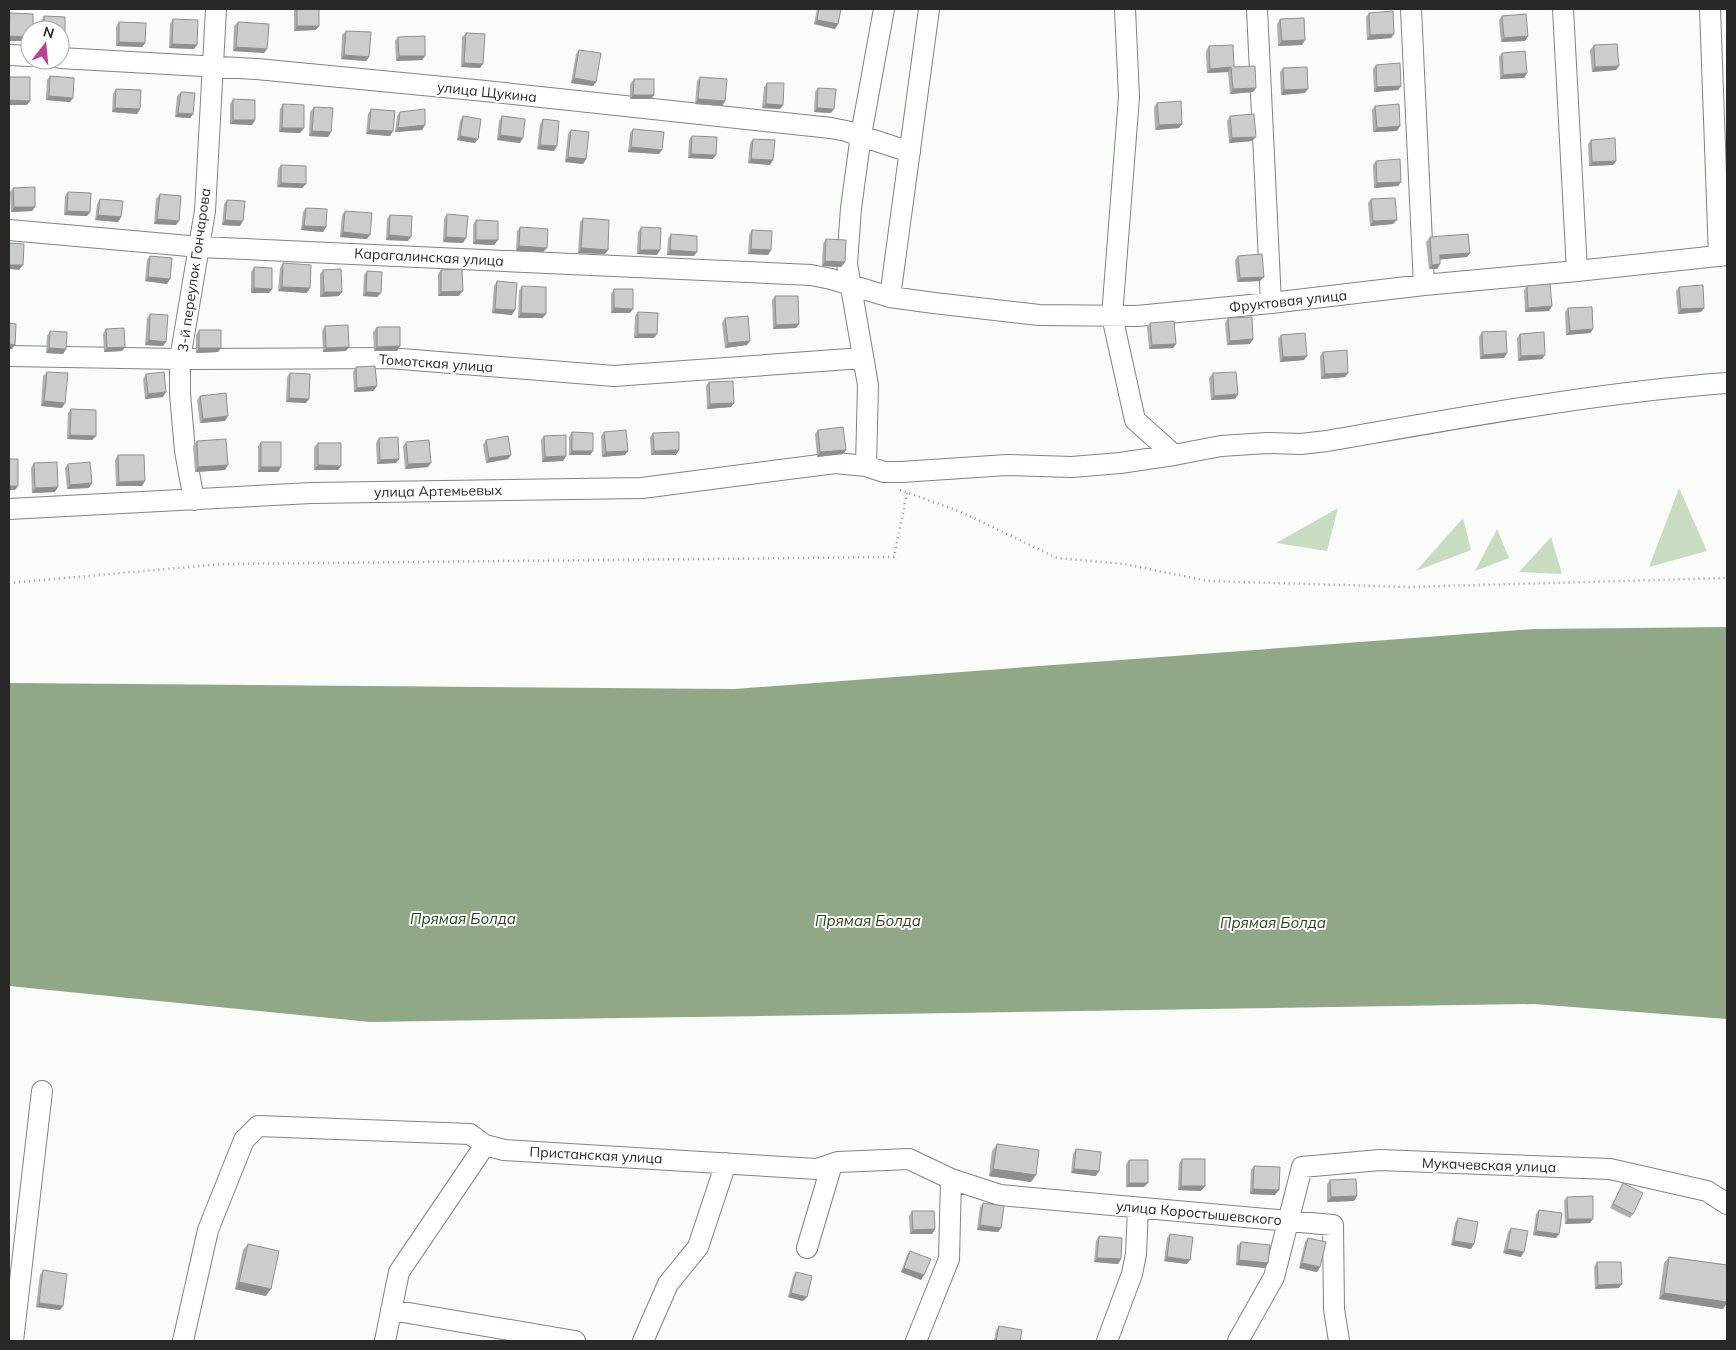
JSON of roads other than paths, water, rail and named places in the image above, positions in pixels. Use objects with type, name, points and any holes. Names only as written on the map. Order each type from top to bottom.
[{"type":"street","name":"3-й переулок Гончарова","points":[[194,500],[185,451],[180,394],[180,359],[205,211],[216,9]]},
{"type":"street","points":[[866,466],[868,385],[847,264],[851,208],[861,135],[884,9]]},
{"type":"street","points":[[890,297],[929,9]]},
{"type":"street","points":[[1125,9],[1129,97],[1112,316],[1135,420],[1174,456]]},
{"type":"street","points":[[1257,9],[1271,303]]},
{"type":"street","points":[[1410,9],[1424,285]]},
{"type":"street","points":[[1563,9],[1577,272]]},
{"type":"street","points":[[1710,9],[1723,256]]},
{"type":"street","name":"улица Щукина","points":[[70,59],[267,70],[831,128],[861,135],[910,152]]},
{"type":"street","name":"Карагалинская улица","points":[[9,230],[200,247],[811,275],[850,285]]},
{"type":"street","name":"Фруктовая улица","points":[[850,285],[890,297],[1040,315],[1137,316],[1424,285],[1577,272],[1723,256]]},
{"type":"street","name":"Томотская улица","points":[[9,356],[180,359],[389,358],[614,376],[863,358]]},
{"type":"street","name":"улица Артемьевых","points":[[9,509],[311,493],[642,488],[834,463],[866,466],[884,472],[1007,465],[1072,466],[1174,456],[1221,446],[1267,443],[1301,444],[1327,441],[1490,412],[1662,388],[1727,383]]},
{"type":"street","points":[[13,1341],[42,1090]]},
{"type":"street","name":"Пристанская улица","points":[[183,1341],[208,1230],[244,1140],[258,1126],[470,1134],[484,1146],[504,1150],[817,1169],[838,1162],[909,1159],[951,1179]]},
{"type":"street","points":[[385,1341],[399,1272],[484,1146]]},
{"type":"street","name":"Мукачевская улица","points":[[1288,1221],[1302,1167],[1380,1160],[1610,1170],[1707,1191],[1727,1204]]},
{"type":"street","points":[[643,1341],[668,1284],[698,1248],[726,1163]]},
{"type":"street","points":[[807,1248],[832,1164]]},
{"type":"street","points":[[916,1341],[949,1259],[951,1179]]},
{"type":"street","name":"улица Коростышевского","points":[[951,1179],[1000,1195],[1333,1225],[1334,1309],[1339,1341]]},
{"type":"street","points":[[1107,1341],[1132,1274],[1136,1254],[1138,1208]]},
{"type":"street","points":[[1238,1341],[1274,1278],[1288,1221]]},
{"type":"street","points":[[391,1310],[575,1341]]},
{"type":"water","name":"Прямая Болда","points":[[1727,627],[1727,1019],[1534,1004],[370,1022],[9,986],[9,683],[734,689],[1534,629]]}]
